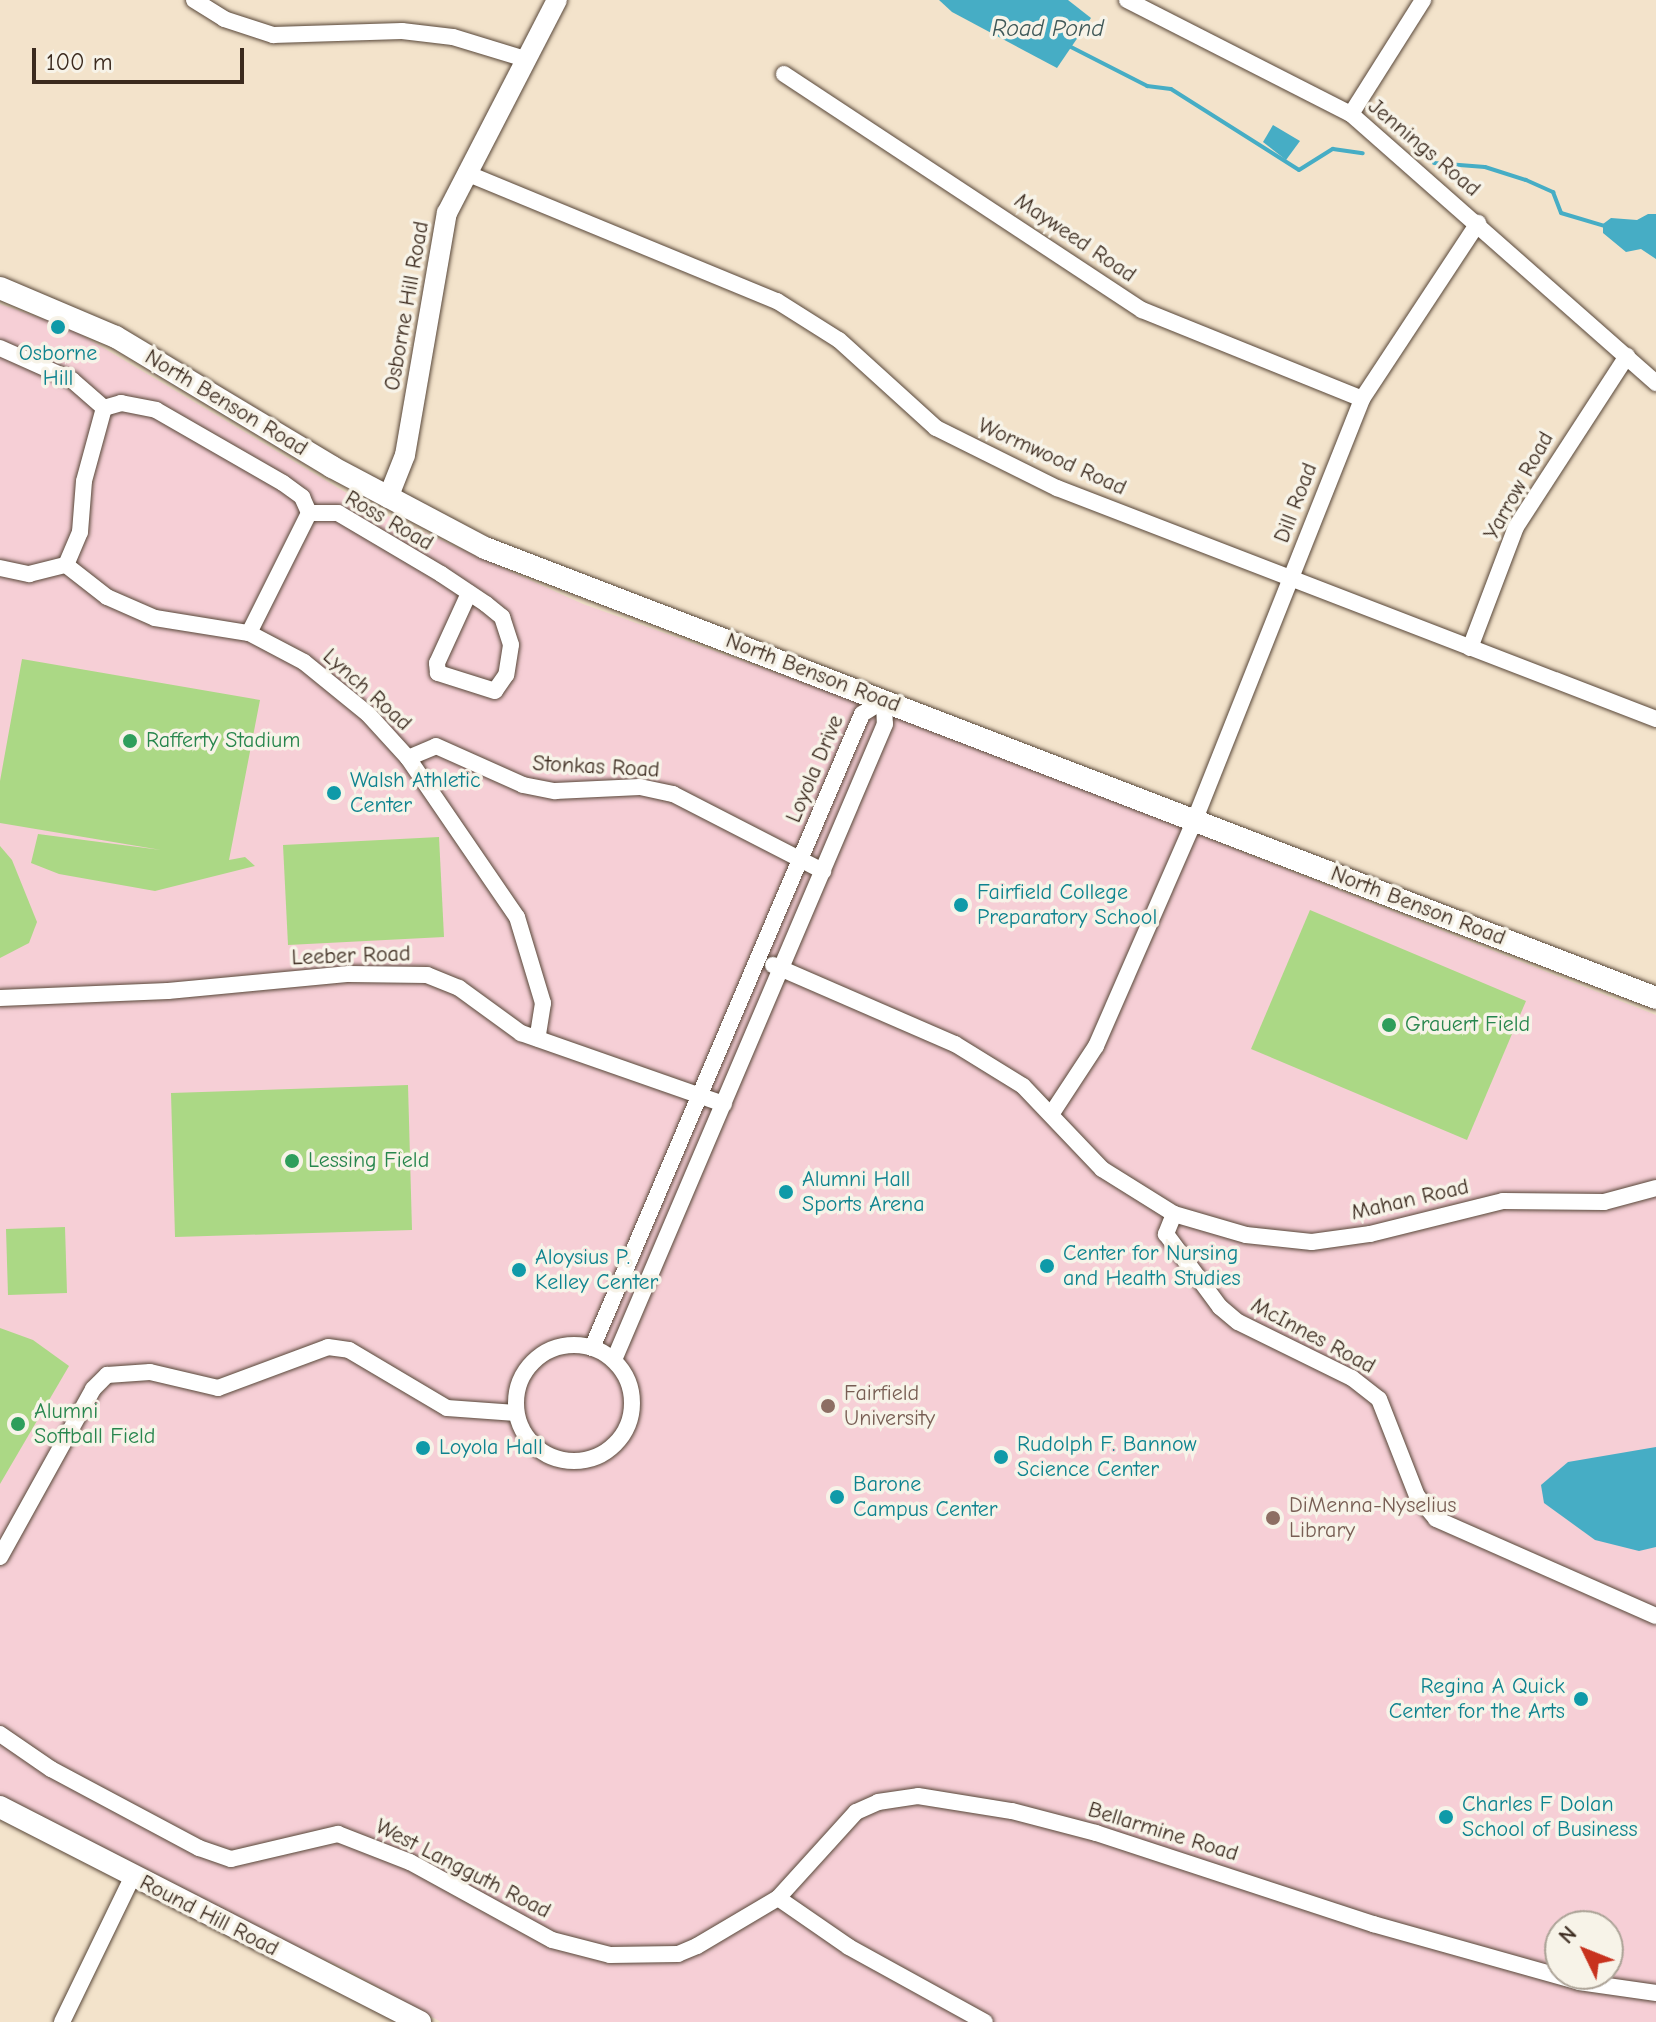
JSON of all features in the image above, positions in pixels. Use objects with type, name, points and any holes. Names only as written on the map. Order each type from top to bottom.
[{"type":"main road","name":"North Benson Road","points":[[0,288],[116,337],[388,498],[485,548],[1656,998]]},
{"type":"main road","name":"Round Hill Road","points":[[0,1807],[132,1878],[420,2022]]},
{"type":"street","points":[[194,0],[224,19],[273,35],[402,31],[453,37],[525,59]]},
{"type":"street","name":"Osborne Hill Road","points":[[388,498],[405,455],[443,230],[466,173],[557,0]]},
{"type":"street","points":[[1351,114],[1423,0]]},
{"type":"street","name":"Jennings Road","points":[[1131,1],[1351,114],[1656,383]]},
{"type":"street","name":"Mayweed Road","points":[[784,74],[1142,310],[1362,399]]},
{"type":"street","name":"Wormwood Road","points":[[466,173],[777,301],[839,340],[917,414],[987,456],[1057,488],[1656,719]]},
{"type":"street","name":"Dill Road","points":[[1052,1113],[1096,1046],[1195,819],[1362,399],[1478,223]]},
{"type":"street","points":[[0,348],[72,380],[104,408],[84,481],[80,532],[66,565],[29,574],[0,568]]},
{"type":"street","name":"Yarrow Road","points":[[1470,648],[1516,527],[1627,356]]},
{"type":"street","name":"Ross Road","points":[[104,408],[133,403],[156,410],[283,483],[302,497],[309,513],[338,513],[469,593],[502,617],[511,634],[506,675],[495,691],[438,673],[437,663],[469,593]]},
{"type":"street","points":[[249,633],[309,513]]},
{"type":"street","name":"Lynch Road","points":[[66,565],[107,597],[155,618],[249,633],[304,662],[368,714],[408,758],[517,917],[541,992],[537,1039]]},
{"type":"street","points":[[614,1360],[885,724],[884,700]]},
{"type":"street","name":"Loyola Drive","points":[[592,1348],[862,714],[884,700]]},
{"type":"street","name":"Stonkas Road","points":[[408,758],[436,746],[523,785],[555,791],[640,787],[673,794],[823,871]]},
{"type":"street","points":[[758,959],[955,1044],[1023,1086],[1105,1171],[1174,1214]]},
{"type":"street","name":"Leeber Road","points":[[0,998],[402,973],[444,981],[537,1039],[724,1104]]},
{"type":"street","name":"Mahan Road","points":[[1174,1214],[1246,1235],[1312,1242],[1370,1234],[1503,1201],[1604,1202],[1656,1188]]},
{"type":"street","name":"McInnes Road","points":[[1174,1214],[1166,1234],[1220,1307],[1238,1322],[1352,1378],[1379,1399],[1417,1496],[1436,1519],[1656,1616]]},
{"type":"street","points":[[569,1345],[592,1348],[614,1360],[633,1397],[627,1427],[609,1450],[572,1462],[552,1458],[523,1432],[516,1413],[523,1376],[535,1361],[569,1345]]},
{"type":"street","points":[[0,1557],[93,1389],[107,1375],[150,1372],[218,1388],[328,1347],[349,1350],[447,1408],[516,1413]]},
{"type":"street","name":"West Langguth Road","points":[[0,1734],[51,1769],[199,1848],[231,1859],[338,1834],[410,1862],[578,1949],[642,1957],[678,1954],[697,1946]]},
{"type":"street","name":"Bellarmine Road","points":[[697,1946],[778,1898],[856,1812],[899,1798],[937,1798],[1096,1833],[1373,1924],[1579,1982],[1656,1993]]},
{"type":"street","points":[[62,2022],[132,1878]]},
{"type":"street","points":[[778,1898],[849,1947],[985,2022]]},
{"type":"shaded area","name":"Fairfield University","points":[[0,304],[70,328],[377,511],[583,604],[903,718],[1656,1015],[1656,2022],[441,2022],[347,1970],[128,1869],[0,1796]]},
{"type":"green space","name":"Rafferty Stadium","points":[[22,659],[260,700],[229,860],[245,857],[255,866],[155,891],[59,874],[31,863],[38,834],[161,850],[0,823],[0,781]]},
{"type":"green space","points":[[439,837],[444,937],[288,945],[283,845]]},
{"type":"green space","points":[[0,846],[12,860],[37,922],[29,943],[0,958]]},
{"type":"green space","name":"Grauert Field","points":[[1310,910],[1526,1001],[1467,1140],[1251,1049]]},
{"type":"green space","name":"Lessing Field","points":[[408,1085],[412,1230],[175,1237],[171,1093]]},
{"type":"green space","points":[[65,1227],[67,1293],[8,1295],[6,1229]]},
{"type":"green space","name":"Alumni Softball Field","points":[[0,1328],[33,1340],[69,1366],[0,1484]]},
{"type":"water","name":"Road Pond","points":[[939,0],[1068,0],[1091,18],[1057,68],[952,12]]},
{"type":"water","points":[[1273,125],[1300,141],[1286,160],[1263,142]]},
{"type":"water","points":[[1648,214],[1656,214],[1656,259],[1641,249],[1626,252],[1603,233],[1603,224],[1611,218],[1637,220]]},
{"type":"water","points":[[1656,1447],[1656,1547],[1639,1551],[1595,1540],[1544,1503],[1541,1485],[1568,1462]]},
{"type":"waterway","points":[[1069,46],[1147,86],[1171,89],[1299,170],[1333,149],[1363,153]]},
{"type":"waterway","points":[[1434,163],[1485,167],[1526,180],[1553,192],[1561,213],[1605,226]]},
{"type":"place","name":"Osborne Hill","points":[[58,327]]},
{"type":"place","name":"Rafferty Stadium","points":[[130,741]]},
{"type":"place","name":"Walsh Athletic Center","points":[[334,793]]},
{"type":"place","name":"Fairfield College Preparatory School","points":[[961,905]]},
{"type":"place","name":"Grauert Field","points":[[1389,1025]]},
{"type":"place","name":"Lessing Field","points":[[292,1161]]},
{"type":"place","name":"Alumni Hall Sports Arena","points":[[786,1192]]},
{"type":"place","name":"Center for Nursing and Health Studies","points":[[1047,1266]]},
{"type":"place","name":"Aloysius P. Kelley Center","points":[[519,1270]]},
{"type":"place","name":"Fairfield University","points":[[828,1406]]},
{"type":"place","name":"Alumni Softball Field","points":[[18,1424]]},
{"type":"place","name":"Loyola Hall","points":[[423,1448]]},
{"type":"place","name":"Rudolph F. Bannow Science Center","points":[[1001,1457]]},
{"type":"place","name":"Barone Campus Center","points":[[837,1497]]},
{"type":"place","name":"DiMenna-Nyselius Library","points":[[1273,1518]]},
{"type":"place","name":"Regina A Quick Center for the Arts","points":[[1581,1699]]},
{"type":"place","name":"Charles F Dolan School of Business","points":[[1446,1817]]}]
